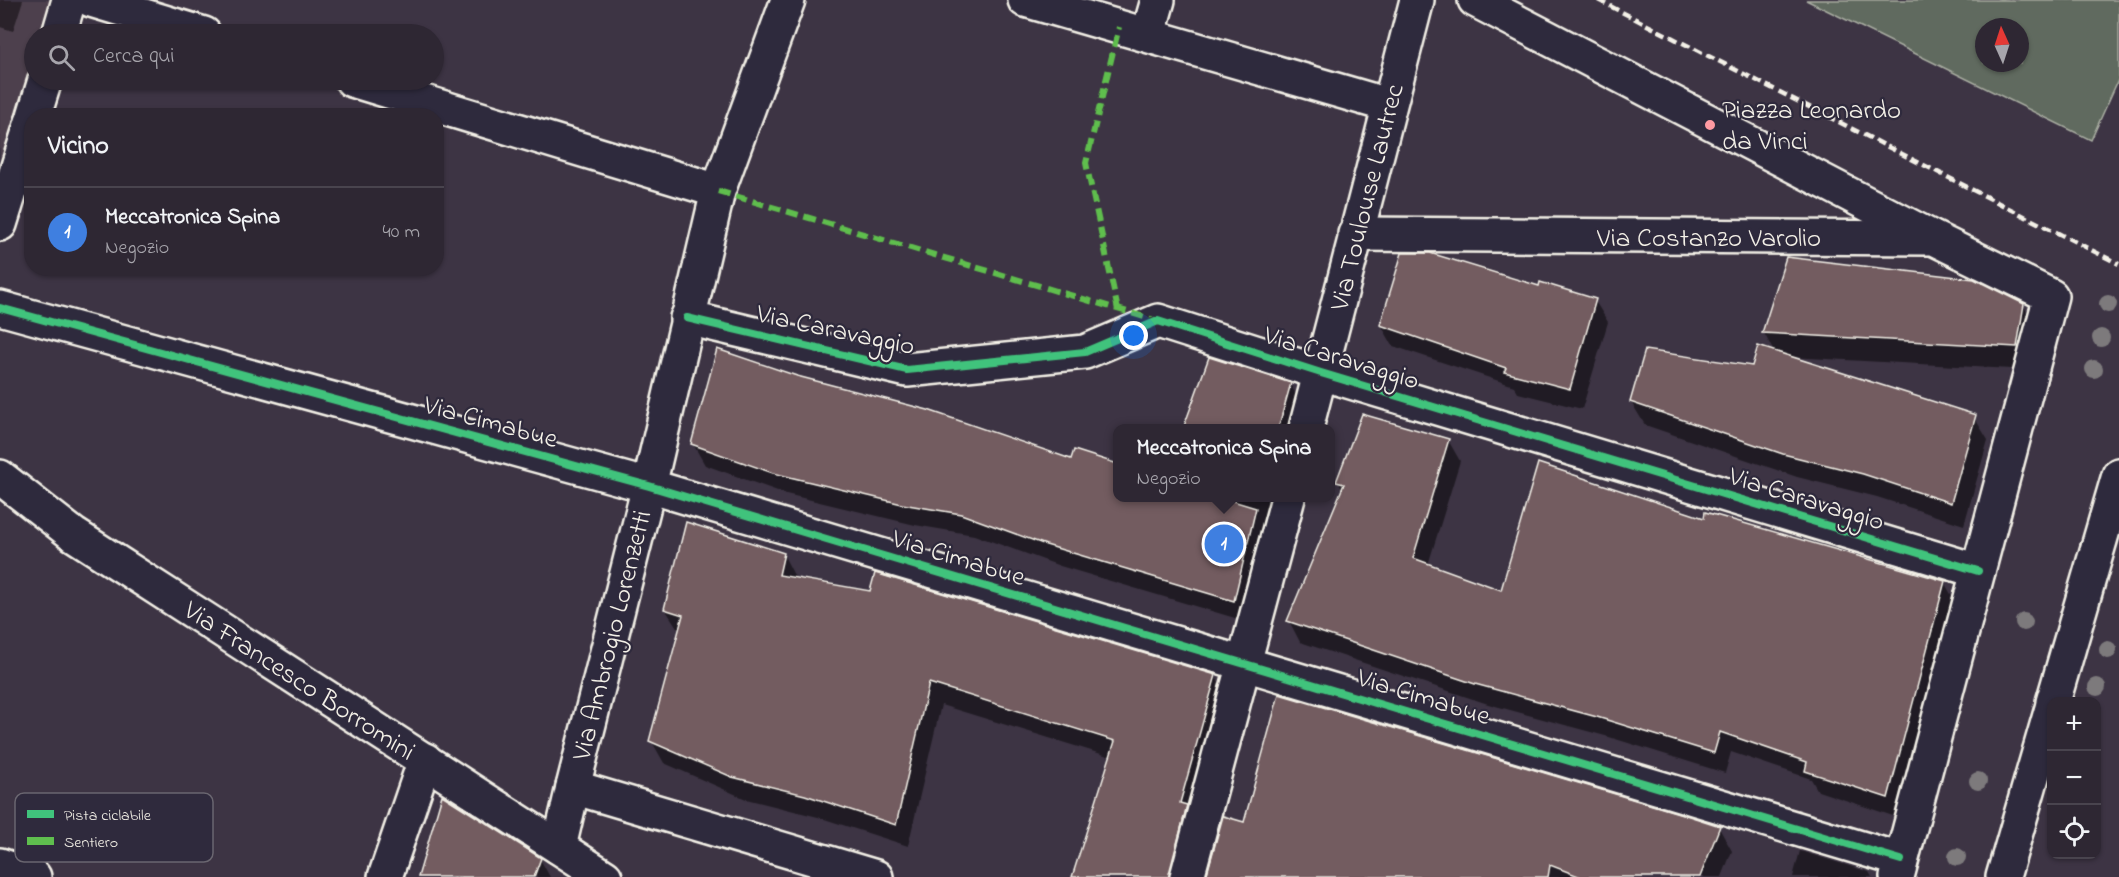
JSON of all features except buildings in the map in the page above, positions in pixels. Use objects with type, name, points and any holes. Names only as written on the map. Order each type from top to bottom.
[{"type":"street","points":[[62,24],[69,0]]},
{"type":"street","points":[[91,0],[171,24]]},
{"type":"street","name":"Via Ambrogio Lorenzetti","points":[[559,847],[649,486],[718,191],[788,0]]},
{"type":"street","points":[[1025,0],[1388,105]]},
{"type":"street","points":[[1148,35],[1158,0]]},
{"type":"street","name":"Via Toulouse Lautrec","points":[[1307,424],[1417,0]]},
{"type":"street","points":[[1475,0],[1933,238]]},
{"type":"street","points":[[36,108],[42,90]]},
{"type":"street","points":[[385,90],[718,191]]},
{"type":"street","points":[[0,224],[24,148]]},
{"type":"street","name":"Via Costanzo Varolio","points":[[1355,234],[1933,238],[2051,296],[1978,571]]},
{"type":"street","name":"Via Cimabue","points":[[0,309],[649,486],[1242,664],[1899,869]]},
{"type":"street","name":"Via Caravaggio","points":[[687,318],[907,370],[1085,352],[1158,321],[1321,373],[1978,571]]},
{"type":"street","points":[[2054,697],[2119,475]]},
{"type":"street","name":"Via Francesco Borromini","points":[[0,477],[73,534],[605,877]]},
{"type":"street","points":[[1187,877],[1287,502]]},
{"type":"street","points":[[1899,869],[1978,571]]},
{"type":"street","points":[[2003,877],[2047,725]]},
{"type":"street","points":[[385,877],[424,760]]},
{"type":"street","points":[[573,787],[876,877]]},
{"type":"street","points":[[0,865],[34,877]]},
{"type":"shaded area","points":[[0,0],[53,0],[45,24],[24,24],[25,90],[0,174]]},
{"type":"green space","points":[[1806,0],[2119,0],[2119,78],[2091,140]]},
{"type":"railway","points":[[1598,0],[2119,264]]},
{"type":"marked path","points":[[1118,310],[1086,163],[1119,27]]},
{"type":"marked path","points":[[718,191],[1158,321]]},
{"type":"cycle path","points":[[0,308],[649,486],[1901,860]]},
{"type":"cycle path","points":[[687,318],[907,370],[1085,352],[1158,321],[1321,373],[1978,571]]},
{"type":"place","name":"Piazza Leonardo da Vinci","points":[[1710,125]]},
{"type":"place","name":"Meccatronica Spina","points":[[1224,544]]}]
